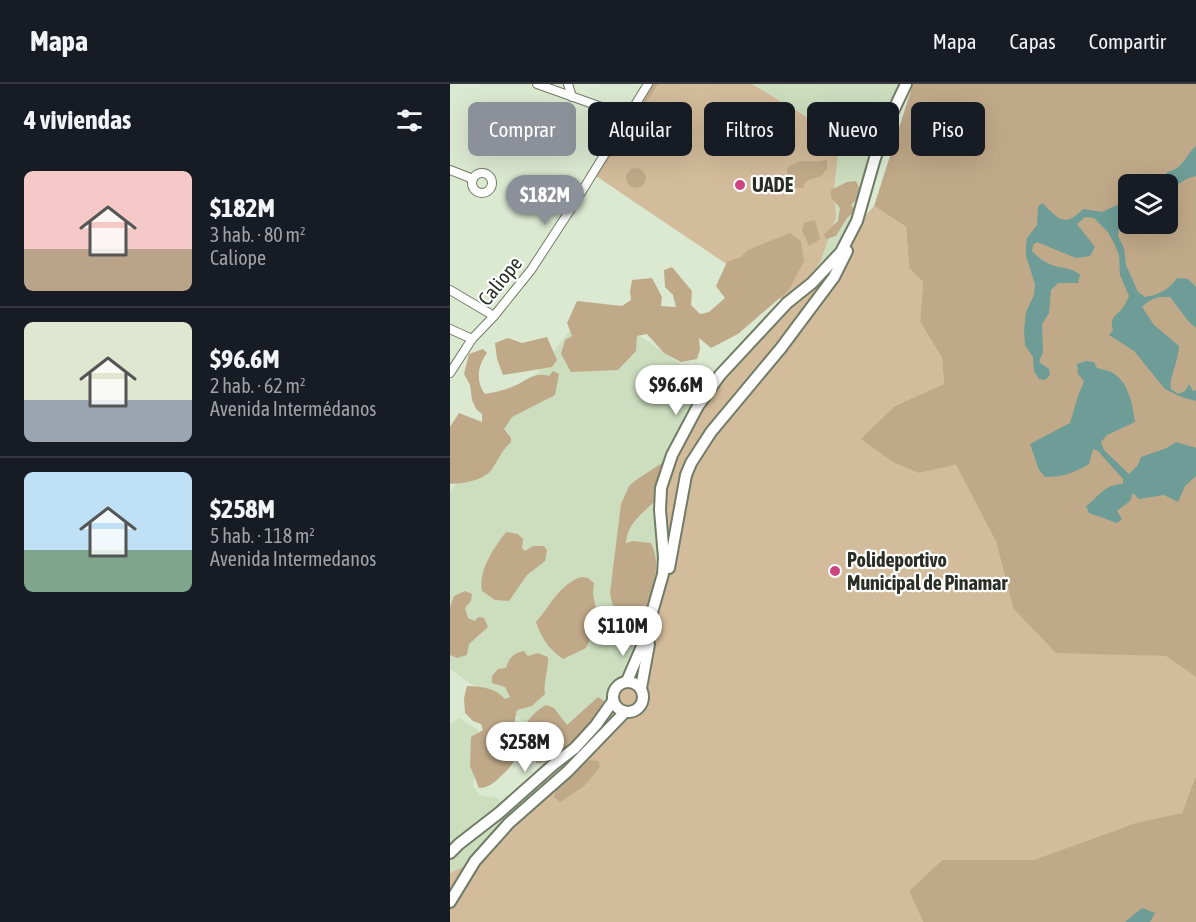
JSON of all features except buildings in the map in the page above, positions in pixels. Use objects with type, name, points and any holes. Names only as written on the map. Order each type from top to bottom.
[{"type":"main road","points":[[627,681],[643,644],[663,574],[661,488],[672,455],[698,406],[720,375],[787,303],[812,283],[841,252],[855,225],[888,122],[908,84]]},
{"type":"main road","points":[[640,688],[648,645],[662,599],[686,475],[691,463],[711,432],[781,348],[834,277],[859,222],[878,158],[908,84]]},
{"type":"main road","points":[[450,853],[575,748],[596,725],[613,701],[614,690],[621,683],[627,681],[635,683],[643,694],[640,706],[631,712],[625,712],[613,701]]},
{"type":"main road","points":[[450,902],[475,861],[509,823],[568,771],[625,712]]},
{"type":"street","points":[[537,84],[588,102]]},
{"type":"street","points":[[549,89],[558,84]]},
{"type":"street","points":[[568,84],[572,97]]},
{"type":"street","name":"Caliope","points":[[636,102],[648,84]]},
{"type":"street","name":"Caliope","points":[[450,373],[472,339],[531,270],[603,156]]},
{"type":"street","points":[[450,170],[473,179]]},
{"type":"street","points":[[450,290],[494,316]]},
{"type":"street","points":[[450,328],[472,339]]},
{"type":"shaded area","name":"UADE","points":[[648,84],[909,84],[899,106],[899,102],[807,102],[807,156],[880,156],[845,255],[809,279],[819,261],[720,260],[593,174],[604,156],[692,156],[692,102],[637,102]]},
{"type":"shaded area","name":"Polideportivo Municipal de Pinamar","points":[[648,84],[752,84],[782,102],[704,102],[704,156],[795,156],[795,110],[807,117],[807,156],[838,156],[834,190],[836,217],[821,260],[810,278],[845,255],[859,222],[874,206],[906,227],[909,268],[923,282],[920,322],[942,358],[944,385],[895,406],[919,473],[956,465],[996,542],[1013,608],[1123,654],[1167,656],[1196,677],[1196,775],[1182,813],[1122,828],[1033,860],[942,860],[909,891],[923,922],[450,922],[450,873],[475,861],[595,744],[615,705],[615,690],[627,681],[664,583],[661,488],[698,406],[805,282],[782,299],[773,297],[593,174],[604,156],[692,156],[692,102],[637,102]]},
{"type":"shaded area","points":[[652,84],[658,84],[646,102],[641,102]]},
{"type":"shaded area","points":[[913,84],[1196,84],[1196,677],[1166,656],[1056,653],[1013,608],[996,542],[956,465],[919,473],[893,462],[861,439],[895,406],[944,384],[942,358],[920,322],[923,282],[909,268],[906,227],[874,206],[890,156],[899,156],[899,128]]},
{"type":"shaded area","points":[[827,160],[827,169],[821,176],[806,181],[803,188],[787,187],[787,168],[802,161]]},
{"type":"shaded area","points":[[636,168],[643,171],[646,178],[643,185],[636,188],[629,185],[626,178],[629,171]]},
{"type":"shaded area","points":[[856,181],[862,194],[851,205],[856,210],[847,218],[836,236],[826,239],[824,234],[838,221],[840,208],[831,197],[831,190],[847,182]]},
{"type":"shaded area","points":[[815,220],[820,239],[809,246],[802,230],[804,223]]},
{"type":"shaded area","points":[[790,233],[801,241],[804,261],[789,290],[738,334],[711,348],[699,338],[700,350],[697,359],[681,362],[664,353],[647,334],[637,336],[636,351],[618,370],[571,372],[561,354],[565,340],[572,336],[567,323],[577,301],[622,306],[631,300],[632,280],[652,278],[662,297],[661,306],[676,307],[673,295],[665,287],[664,270],[672,267],[692,291],[691,305],[700,314],[709,312],[725,298],[716,286],[727,262],[741,257],[748,250]]},
{"type":"shaded area","points":[[591,303],[712,385],[627,681],[617,686],[609,728],[579,760],[450,669],[450,492],[501,420]]},
{"type":"shaded area","points":[[547,337],[557,360],[552,367],[503,375],[497,359],[495,343],[508,338],[522,343]]},
{"type":"shaded area","points":[[483,349],[487,353],[481,363],[479,378],[485,394],[511,387],[534,376],[549,376],[553,371],[559,374],[555,395],[512,417],[504,429],[511,438],[511,442],[486,475],[468,482],[450,484],[450,427],[459,413],[482,422],[482,414],[476,409],[470,385],[464,374],[469,354]]},
{"type":"shaded area","points":[[667,462],[673,468],[666,489],[634,522],[628,532],[626,543],[633,541],[651,543],[654,551],[655,576],[646,610],[622,614],[614,607],[610,593],[621,504],[629,486],[662,463]]},
{"type":"shaded area","points":[[506,532],[518,534],[523,539],[522,548],[525,551],[533,546],[544,546],[547,550],[545,561],[527,575],[509,601],[495,600],[482,591],[481,583],[488,560]]},
{"type":"shaded area","points":[[582,577],[594,583],[593,593],[598,622],[586,648],[563,659],[546,643],[536,622],[562,589]]},
{"type":"shaded area","points":[[465,591],[472,594],[471,601],[465,608],[468,618],[475,621],[478,617],[484,618],[488,627],[469,644],[467,655],[457,658],[450,655],[450,607],[454,596]]},
{"type":"shaded area","points":[[524,651],[528,656],[538,653],[548,657],[545,694],[532,706],[517,710],[513,732],[513,763],[493,783],[479,788],[470,766],[471,737],[483,730],[481,724],[473,721],[465,713],[464,698],[467,686],[492,690],[505,699],[510,697],[505,687],[492,683],[492,676],[498,669],[506,668],[514,655]]},
{"type":"shaded area","points":[[598,697],[604,701],[576,741],[556,757],[546,762],[536,763],[535,755],[553,746],[561,736],[545,746],[527,747],[521,739],[533,715],[546,705],[554,708],[567,725]]},
{"type":"shaded area","points":[[459,718],[478,730],[473,786],[480,795],[497,798],[508,808],[509,823],[475,861],[450,873],[450,724]]},
{"type":"shaded area","points":[[590,760],[598,761],[600,767],[584,786],[560,802],[554,797],[563,780]]},
{"type":"shaded area","points":[[1196,775],[1196,922],[923,922],[909,891],[942,860],[1033,860],[1136,823],[1182,813]]},
{"type":"water","points":[[1196,146],[1196,176],[1178,184],[1178,174],[1166,174],[1180,165]]},
{"type":"water","points":[[1042,203],[1057,217],[1066,220],[1071,219],[1083,209],[1102,212],[1118,205],[1118,236],[1124,248],[1126,265],[1138,292],[1145,297],[1154,295],[1167,289],[1177,278],[1188,279],[1196,287],[1196,328],[1170,297],[1154,299],[1142,307],[1154,325],[1179,346],[1171,389],[1178,394],[1185,391],[1189,384],[1193,391],[1196,390],[1196,401],[1165,389],[1134,351],[1109,335],[1113,330],[1113,318],[1122,309],[1129,296],[1120,275],[1119,255],[1114,243],[1108,232],[1094,218],[1085,217],[1077,224],[1095,247],[1090,256],[1076,258],[1037,242],[1033,245],[1032,251],[1043,261],[1080,275],[1078,283],[1058,283],[1051,290],[1049,313],[1042,324],[1043,352],[1039,362],[1049,369],[1050,375],[1045,380],[1039,379],[1034,371],[1033,357],[1025,345],[1024,330],[1026,312],[1034,295],[1035,284],[1026,256],[1026,246],[1027,238],[1037,225],[1038,207]]},
{"type":"water","points":[[1086,361],[1094,362],[1097,368],[1117,376],[1129,394],[1135,422],[1107,435],[1101,442],[1104,450],[1129,474],[1138,465],[1141,457],[1167,448],[1176,442],[1196,448],[1196,476],[1185,486],[1178,502],[1164,495],[1139,499],[1133,493],[1130,501],[1117,511],[1122,519],[1117,523],[1089,513],[1086,506],[1106,488],[1123,484],[1123,479],[1098,451],[1093,449],[1089,464],[1068,474],[1045,477],[1039,470],[1030,444],[1070,423],[1084,381],[1078,374],[1077,364]]},
{"type":"water","points":[[1142,908],[1155,913],[1150,922],[1125,922]]},
{"type":"place","name":"UADE","points":[[740,185]]},
{"type":"place","name":"Polideportivo Municipal de Pinamar","points":[[835,571]]}]
